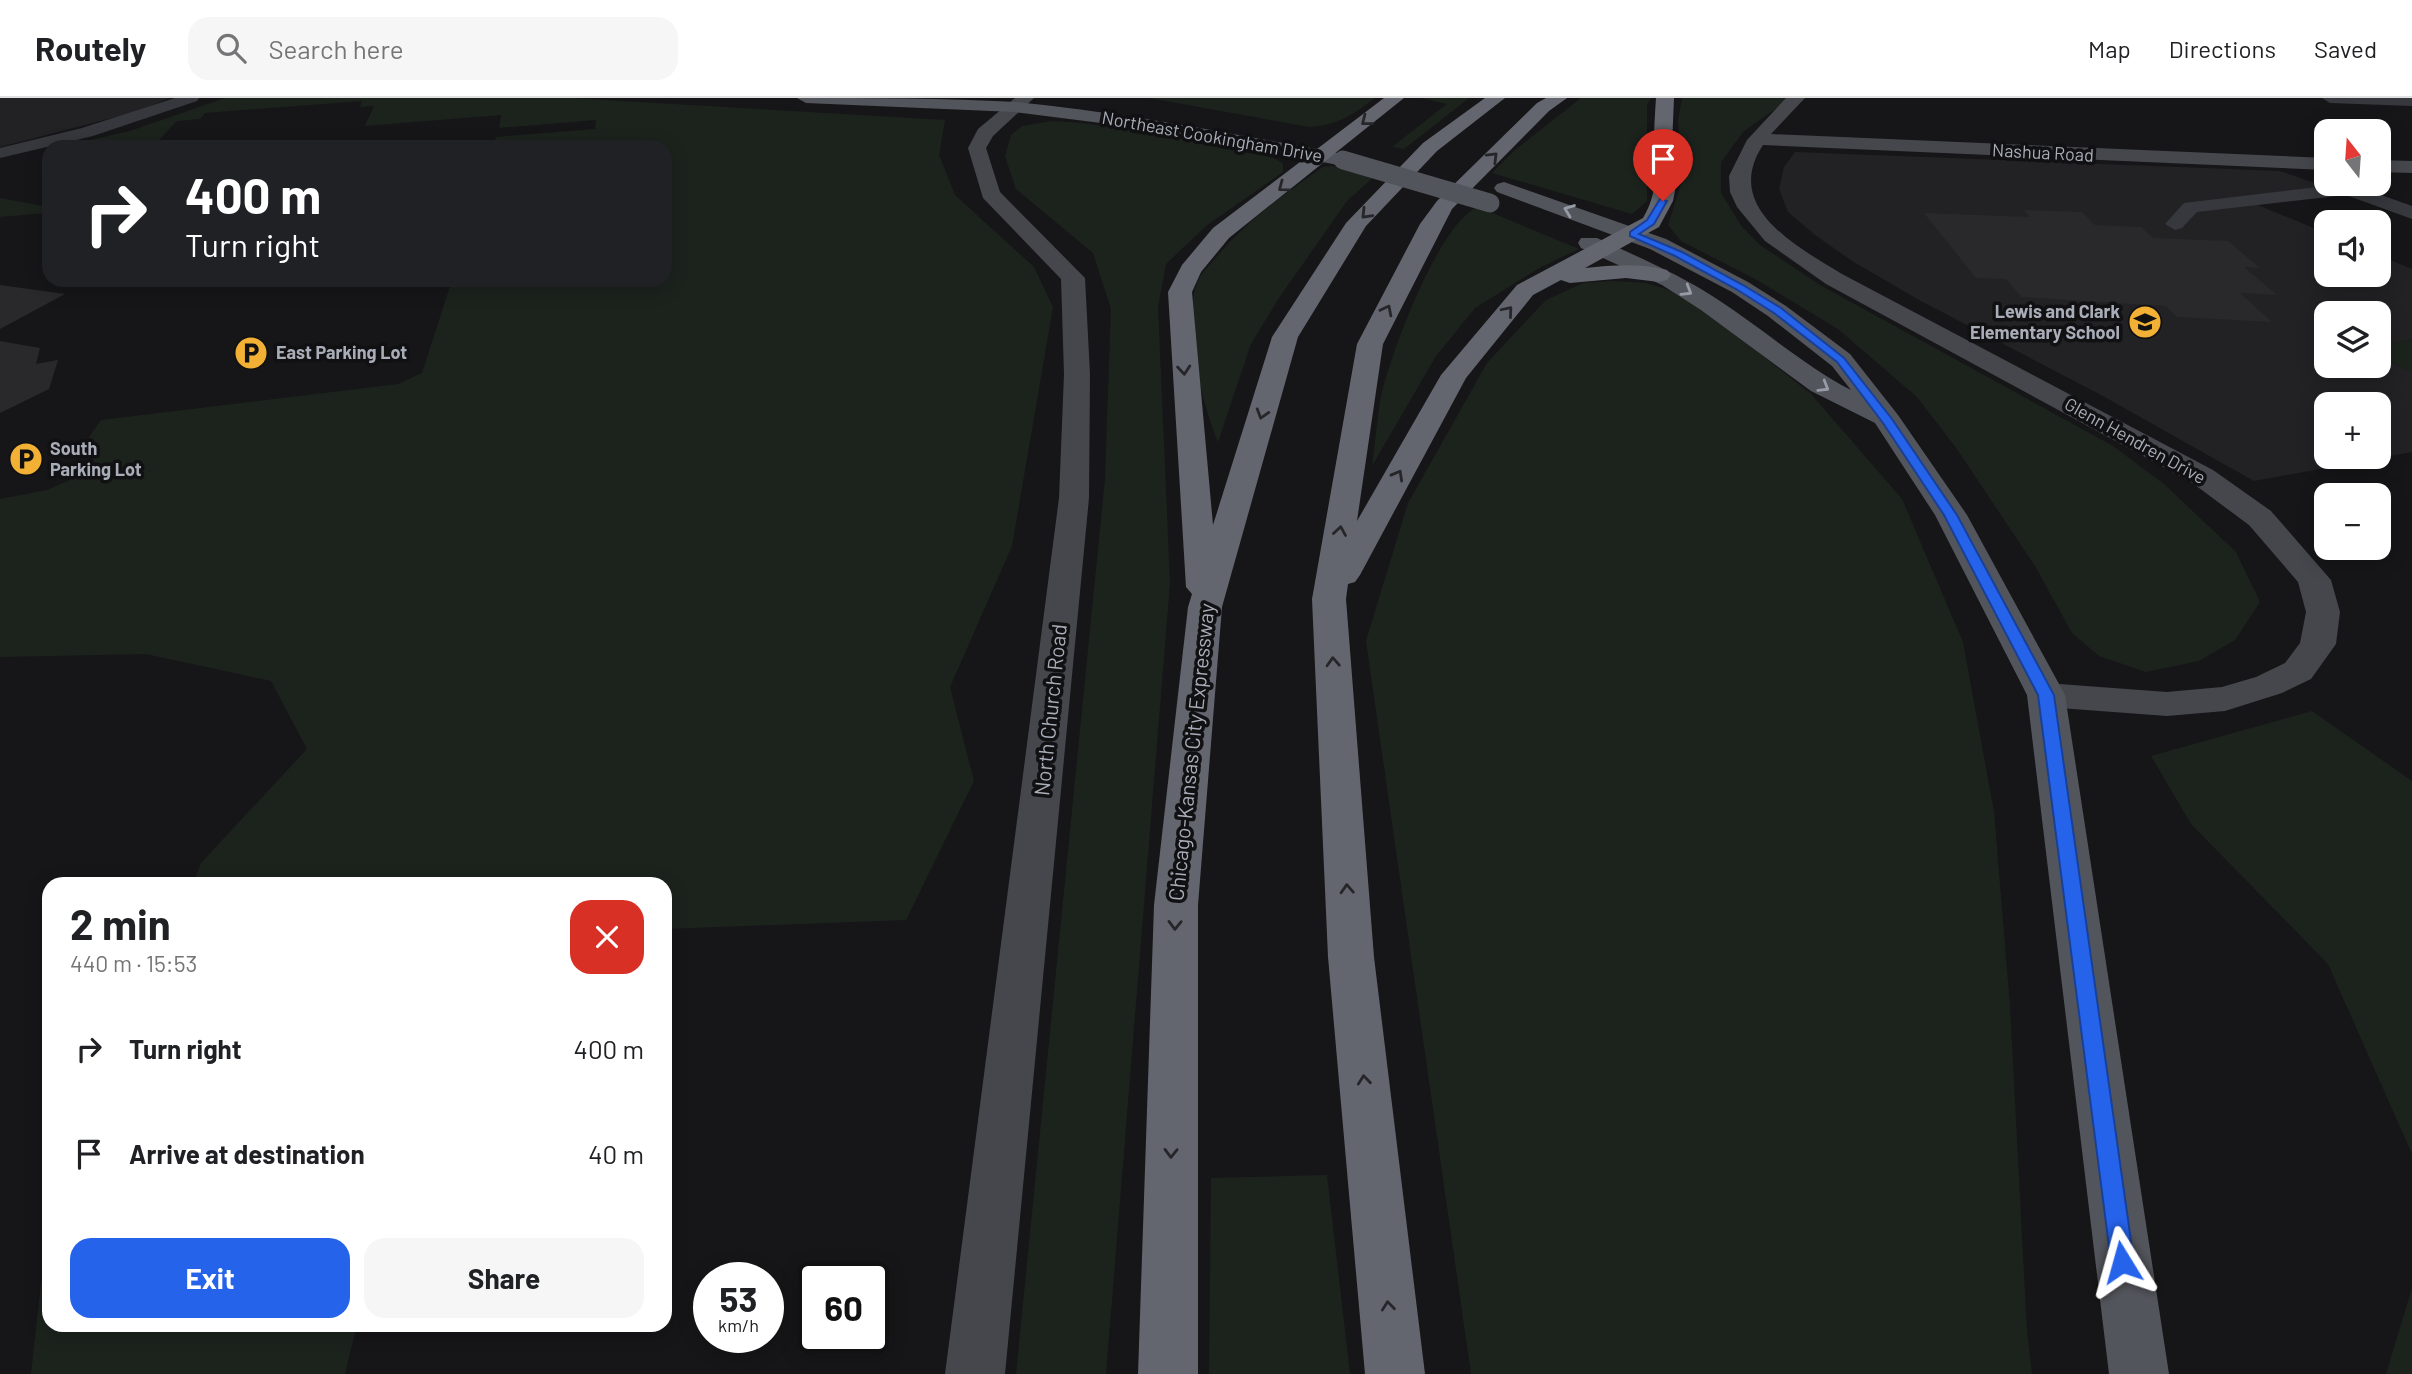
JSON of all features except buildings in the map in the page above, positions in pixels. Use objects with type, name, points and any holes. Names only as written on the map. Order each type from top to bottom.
[{"type":"highway","points":[[1205,607],[1181,331],[1181,292],[1190,270],[1222,233],[1340,152],[1395,98]]},
{"type":"highway","name":"Chicago-Kansas City Expressway","points":[[1168,1374],[1176,905],[1205,607],[1285,337],[1357,223],[1430,147],[1496,98]]},
{"type":"highway","points":[[1395,1374],[1351,957],[1329,599],[1370,344],[1444,205],[1543,107],[1558,98]]},
{"type":"highway","points":[[1329,599],[1454,375],[1525,290],[1651,222],[1663,201],[1667,180],[1663,145],[1665,98]]},
{"type":"highway","points":[[1541,282],[1603,272],[1626,271],[1659,275]]},
{"type":"main road","name":"Northeast Cookingham Drive","points":[[806,98],[1028,101],[1116,106],[1219,120],[1633,234],[1691,260],[1777,311],[1840,360],[1888,421],[1951,515],[2046,695]]},
{"type":"main road","points":[[1089,98],[1116,106]]},
{"type":"main road","points":[[829,99],[956,114],[971,120],[985,133]]},
{"type":"main road","name":"Northeast Cookingham Drive","points":[[1028,101],[1164,126],[1340,152]]},
{"type":"main road","name":"Northeast Cookingham Drive","points":[[1497,196],[1659,275],[1710,305],[1820,385],[1888,421]]},
{"type":"main road","points":[[2046,695],[2139,1374]]},
{"type":"street","points":[[54,140],[191,98]]},
{"type":"street","name":"Glenn Hendren Drive","points":[[1796,98],[1759,139],[1742,166],[1739,177],[1745,203],[1774,237],[1799,258],[1834,279],[2202,476],[2260,518],[2315,580],[2323,612],[2318,644],[2298,671],[2269,685],[2225,699],[2167,704],[2046,695]]},
{"type":"street","points":[[2330,98],[2412,101]]},
{"type":"street","points":[[985,133],[1028,101]]},
{"type":"street","name":"North Church Road","points":[[975,1374],[1074,498],[1077,374],[1073,278],[990,194],[977,148],[985,133]]},
{"type":"street","name":"Nashua Road","points":[[1759,139],[2314,164]]},
{"type":"street","points":[[0,153],[42,143]]},
{"type":"street","points":[[2275,162],[2314,177]]},
{"type":"street","points":[[2391,166],[2412,167]]},
{"type":"street","points":[[2175,224],[2191,206],[2314,190]]},
{"type":"street","points":[[2367,196],[2412,213]]},
{"type":"shaded area","points":[[0,98],[170,98],[135,112],[0,147]]},
{"type":"shaded area","points":[[225,98],[571,98],[945,120],[939,155],[955,195],[1034,267],[1053,307],[1012,546],[950,687],[974,781],[906,920],[672,929],[672,877],[196,877],[201,863],[307,749],[271,681],[146,654],[0,657],[0,499],[47,490],[95,469],[89,437],[101,420],[398,384],[422,373],[450,287],[672,287],[672,140],[495,140],[496,137],[595,129],[596,120],[499,128],[501,115],[365,126],[374,106],[360,107],[362,101],[205,113],[200,119],[177,121],[159,140],[91,140],[130,131]]},
{"type":"shaded area","points":[[1149,98],[1375,98],[1345,118],[1309,127]]},
{"type":"shaded area","points":[[1421,98],[1469,98],[1404,149],[1392,147],[1447,104]]},
{"type":"shaded area","points":[[1581,98],[1651,98],[1647,105],[1647,201],[1632,214],[1492,173],[1515,150]]},
{"type":"shaded area","points":[[1682,98],[1791,98],[1744,131],[1721,162],[1721,193],[1742,227],[1760,245],[1820,285],[2113,446],[2164,484],[2236,552],[2260,602],[2235,640],[2199,661],[2146,672],[2099,656],[2072,633],[2035,566],[1957,449],[1917,397],[1838,329],[1757,280],[1681,241],[1668,225],[1682,181],[1678,121]]},
{"type":"shaded area","points":[[1052,121],[1232,146],[1283,163],[1283,172],[1206,226],[1166,264],[1158,307],[1170,583],[1106,1374],[1016,1374],[1105,479],[1111,309],[1093,253],[1016,189],[1005,156],[1011,135],[1022,126]]},
{"type":"shaded area","name":"Lewis and Clark Elementary School","points":[[1795,152],[2280,171],[2314,183],[2314,190],[2243,199],[2314,228],[2314,287],[2391,287],[2391,260],[2412,269],[2412,339],[2391,343],[2391,301],[2314,301],[2314,378],[2391,378],[2391,362],[2412,372],[2412,452],[2391,456],[2391,392],[2314,392],[2314,469],[2319,469],[2254,481],[1852,261],[1788,212],[1779,189],[1784,167]]},
{"type":"shaded area","points":[[1333,166],[1375,176],[1347,201],[1279,298],[1251,344],[1218,442],[1200,384],[1193,339],[1193,298],[1198,281],[1226,246],[1252,221],[1323,167]]},
{"type":"shaded area","points":[[0,198],[42,206],[42,213],[0,217]]},
{"type":"shaded area","points":[[1478,207],[1579,249],[1541,267],[1475,308],[1436,356],[1372,466],[1380,401],[1404,325],[1447,238],[1463,218]]},
{"type":"shaded area","points":[[1583,283],[1646,283],[1669,290],[1712,316],[1811,394],[1902,499],[1963,642],[1994,812],[2010,1006],[2027,1332],[2032,1374],[1471,1374],[1366,641],[1408,503],[1487,363],[1546,300]]},
{"type":"shaded area","points":[[2412,339],[2412,372],[2391,362],[2391,343]]},
{"type":"shaded area","points":[[2312,711],[2412,781],[2412,1154],[2328,964],[2191,824],[2151,756]]},
{"type":"shaded area","points":[[1327,1175],[1350,1374],[1209,1374],[1211,1178]]},
{"type":"shaded area","points":[[42,1280],[42,1332],[355,1332],[345,1374],[31,1374]]},
{"type":"shaded area","points":[[2412,1288],[2412,1374],[2386,1374]]},
{"type":"place","name":"Lewis and Clark Elementary School","points":[[2145,322]]},
{"type":"place","name":"East Parking Lot","points":[[251,353]]},
{"type":"place","name":"South Parking Lot","points":[[26,459]]},
{"type":"route","points":[[1663,201],[1651,222],[1633,234],[1679,254],[1740,287],[1777,311],[1840,360],[1888,421],[1951,515],[2046,695],[2122,1262]]}]
